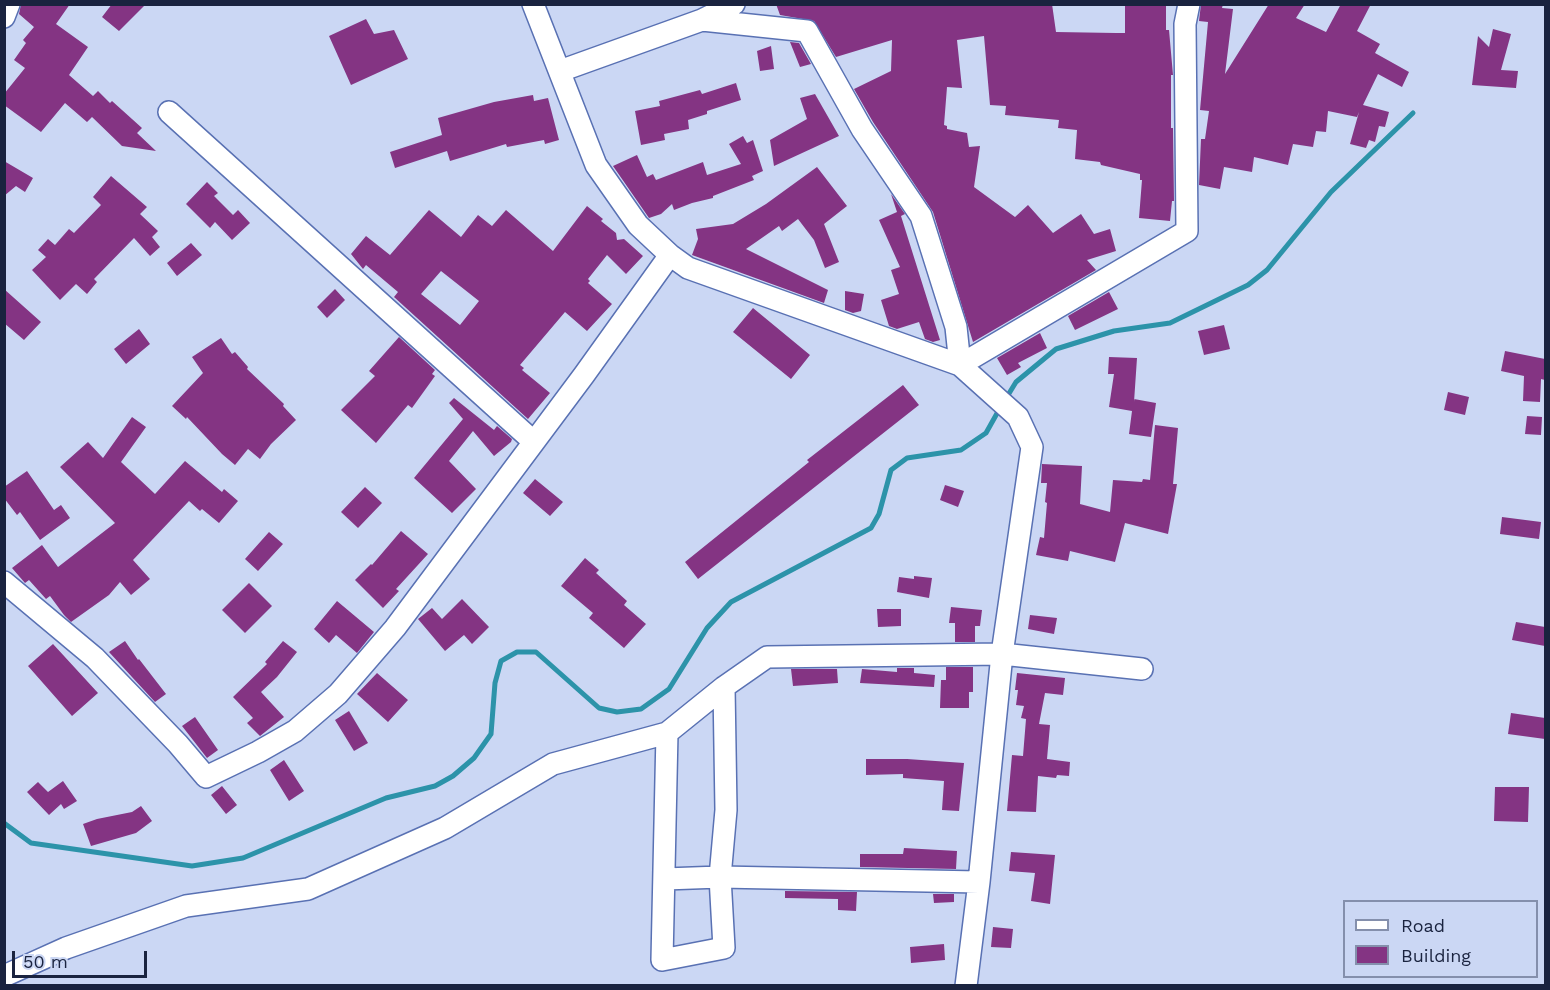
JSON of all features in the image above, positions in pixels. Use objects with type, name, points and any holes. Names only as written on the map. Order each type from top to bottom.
[{"type":"street","points":[[4,17],[9,4]]},
{"type":"street","points":[[533,4],[596,165],[638,225],[670,255],[688,268],[960,365],[1018,417],[1032,447],[1002,654],[966,986]]},
{"type":"street","points":[[560,71],[702,20],[734,4]]},
{"type":"street","points":[[960,365],[1187,231],[1185,24],[1189,4]]},
{"type":"street","points":[[702,20],[807,31],[862,129],[921,216],[956,327],[960,365]]},
{"type":"street","points":[[169,112],[534,442]]},
{"type":"street","points":[[4,582],[95,658],[178,744],[206,777],[258,752],[295,731],[338,694],[395,628],[670,255]]},
{"type":"street","points":[[4,976],[66,948],[186,906],[308,889],[446,828],[553,764],[667,733],[724,687],[767,657],[1002,654],[1142,669]]},
{"type":"street","points":[[667,733],[662,960],[724,948],[720,877],[726,810],[724,687]]},
{"type":"street","points":[[665,879],[720,877],[979,882]]},
{"type":"building","points":[[21,4],[70,4],[56,24],[88,47],[69,75],[93,96],[98,91],[110,103],[112,101],[142,128],[137,133],[156,151],[122,146],[92,117],[87,122],[65,103],[41,132],[4,105],[4,94],[25,68],[14,60],[26,43],[23,40],[34,27],[19,14]]},
{"type":"building","points":[[112,4],[146,4],[119,31],[102,17]]},
{"type":"building","points":[[776,4],[1052,4],[1056,32],[1125,33],[1125,5],[1166,4],[1166,30],[1169,30],[1173,75],[1171,75],[1171,128],[1173,128],[1174,201],[1172,201],[1170,221],[1139,218],[1142,180],[1140,180],[1140,174],[1101,165],[1100,162],[1075,159],[1077,130],[1058,128],[1059,120],[1005,115],[1006,106],[990,105],[984,36],[957,40],[962,88],[947,87],[944,125],[947,129],[967,133],[969,147],[980,146],[974,187],[1015,217],[1028,205],[1053,233],[1081,214],[1094,234],[1110,229],[1116,251],[1087,260],[1096,270],[973,342],[933,212],[873,122],[854,89],[891,71],[892,40],[836,57],[814,21],[780,15]]},
{"type":"building","points":[[1201,4],[1223,4],[1222,8],[1233,9],[1225,74],[1269,4],[1305,4],[1296,18],[1326,32],[1341,4],[1371,4],[1357,31],[1380,44],[1375,53],[1409,72],[1402,87],[1378,74],[1363,105],[1389,112],[1385,127],[1379,126],[1375,142],[1369,140],[1366,148],[1350,144],[1359,112],[1357,117],[1328,111],[1326,132],[1316,131],[1313,147],[1293,144],[1288,165],[1254,157],[1252,172],[1224,167],[1220,189],[1199,185],[1201,139],[1205,139],[1209,111],[1200,110],[1208,22],[1199,21]]},
{"type":"building","points":[[366,19],[374,34],[394,30],[408,59],[351,85],[329,36]]},
{"type":"building","points":[[1493,29],[1511,34],[1501,70],[1518,71],[1516,88],[1472,85],[1478,36],[1489,47]]},
{"type":"building","points":[[790,42],[799,43],[811,64],[800,67]]},
{"type":"building","points":[[771,46],[774,69],[760,71],[757,51]]},
{"type":"building","points":[[736,83],[741,100],[688,120],[689,129],[664,134],[665,140],[641,145],[635,111],[660,106],[659,101],[700,90],[702,94]]},
{"type":"building","points":[[815,94],[839,136],[774,166],[770,140],[807,119],[800,98]]},
{"type":"building","points":[[533,95],[534,101],[548,98],[559,140],[545,144],[544,140],[507,147],[506,144],[450,161],[447,151],[395,168],[390,152],[442,135],[438,118],[494,102]]},
{"type":"building","points":[[743,136],[747,143],[753,140],[763,171],[752,176],[754,180],[713,196],[713,198],[674,210],[672,204],[661,214],[649,218],[613,166],[637,155],[647,177],[653,174],[656,180],[703,162],[707,175],[741,164],[729,144]]},
{"type":"building","points":[[4,161],[33,178],[25,192],[16,186],[4,196]]},
{"type":"building","points":[[817,167],[847,206],[824,224],[839,262],[825,268],[814,240],[798,219],[782,231],[779,226],[746,249],[828,290],[824,303],[692,255],[698,239],[696,229],[733,224],[766,204]]},
{"type":"building","points":[[111,176],[147,207],[140,214],[158,231],[152,237],[160,247],[150,256],[134,238],[94,279],[97,282],[87,294],[76,284],[60,300],[32,270],[46,257],[38,250],[48,239],[55,245],[69,229],[74,233],[101,205],[93,197]]},
{"type":"building","points":[[207,182],[218,193],[214,196],[233,215],[238,210],[250,223],[232,240],[215,222],[210,228],[186,204]]},
{"type":"building","points":[[891,194],[905,214],[901,216],[940,340],[933,342],[925,339],[919,322],[897,329],[889,326],[881,300],[899,294],[891,270],[900,267],[879,220],[897,212]]},
{"type":"building","points":[[587,206],[616,233],[617,240],[624,239],[643,256],[626,274],[607,255],[588,279],[590,281],[588,283],[612,304],[587,331],[565,312],[520,365],[524,368],[522,370],[550,393],[528,419],[394,297],[398,292],[366,265],[363,269],[351,254],[366,236],[390,255],[429,210],[461,237],[478,215],[492,226],[506,210],[553,251]],"holes":[[[441,271],[479,301],[460,325],[421,294]]]},
{"type":"building","points":[[191,243],[202,255],[177,276],[167,263]]},
{"type":"building","points":[[4,289],[41,322],[24,340],[4,323]]},
{"type":"building","points":[[335,289],[345,300],[327,318],[317,307]]},
{"type":"building","points":[[845,291],[864,294],[861,311],[853,313],[845,310]]},
{"type":"building","points":[[1109,292],[1118,309],[1075,330],[1068,316]]},
{"type":"building","points":[[753,308],[810,355],[791,379],[733,332]]},
{"type":"building","points":[[1224,325],[1230,349],[1204,355],[1198,331]]},
{"type":"building","points":[[139,329],[150,344],[126,364],[114,349]]},
{"type":"building","points":[[1040,333],[1047,348],[1018,363],[1021,367],[1007,375],[997,358]]},
{"type":"building","points":[[399,337],[435,370],[432,374],[435,376],[412,408],[408,405],[376,443],[341,410],[375,376],[369,371]]},
{"type":"building","points":[[221,338],[232,354],[235,352],[248,367],[247,369],[284,404],[283,406],[296,420],[271,444],[260,459],[248,449],[235,465],[187,417],[186,419],[172,406],[203,373],[192,357]]},
{"type":"building","points":[[1505,351],[1545,359],[1545,380],[1541,379],[1540,402],[1523,401],[1524,376],[1501,371]]},
{"type":"building","points":[[1109,357],[1137,358],[1134,399],[1156,403],[1151,437],[1129,434],[1132,411],[1109,407],[1114,374],[1108,374]]},
{"type":"building","points":[[903,385],[919,405],[698,579],[685,562],[809,462],[807,460]]},
{"type":"building","points":[[1448,392],[1469,397],[1465,415],[1444,410]]},
{"type":"building","points":[[454,398],[494,430],[497,426],[512,439],[494,456],[473,431],[449,461],[476,489],[452,513],[414,478],[463,419],[449,403]]},
{"type":"building","points":[[1527,416],[1542,417],[1541,435],[1525,434]]},
{"type":"building","points":[[132,417],[146,427],[121,462],[155,494],[185,461],[222,492],[224,489],[238,501],[219,523],[189,501],[133,560],[150,579],[131,595],[120,582],[109,595],[71,622],[50,596],[46,599],[29,580],[25,583],[12,568],[42,545],[58,567],[115,523],[60,467],[88,442],[103,458]]},
{"type":"building","points":[[1155,425],[1178,428],[1173,484],[1177,484],[1168,534],[1125,523],[1115,562],[1070,551],[1068,561],[1036,555],[1040,537],[1044,538],[1047,503],[1045,502],[1047,483],[1041,483],[1042,464],[1082,466],[1080,504],[1110,512],[1113,480],[1142,482],[1143,479],[1150,480]]},
{"type":"building","points":[[27,471],[54,510],[61,505],[70,518],[40,540],[20,512],[17,515],[4,498],[4,487]]},
{"type":"building","points":[[535,479],[563,502],[550,516],[523,493]]},
{"type":"building","points":[[945,485],[964,491],[958,507],[940,500]]},
{"type":"building","points":[[365,487],[382,503],[358,528],[341,512]]},
{"type":"building","points":[[1502,517],[1541,522],[1539,539],[1500,534]]},
{"type":"building","points":[[401,531],[428,554],[396,589],[399,591],[383,608],[355,580],[372,565]]},
{"type":"building","points":[[269,532],[283,544],[258,571],[245,559]]},
{"type":"building","points":[[585,558],[599,570],[596,573],[627,601],[624,605],[646,624],[624,648],[589,618],[593,613],[561,586]]},
{"type":"building","points":[[914,576],[932,578],[929,598],[897,592],[899,577],[914,579]]},
{"type":"building","points":[[249,583],[272,606],[245,633],[222,610]]},
{"type":"building","points":[[462,599],[489,627],[472,644],[464,635],[445,651],[418,619],[432,608],[442,619]]},
{"type":"building","points":[[337,601],[374,632],[357,653],[336,635],[329,643],[314,629]]},
{"type":"building","points":[[951,607],[982,610],[980,626],[975,626],[975,642],[955,642],[955,623],[949,623]]},
{"type":"building","points":[[877,609],[901,609],[901,626],[878,627]]},
{"type":"building","points":[[1030,615],[1057,618],[1054,634],[1028,629]]},
{"type":"building","points":[[1516,622],[1545,627],[1545,646],[1512,640]]},
{"type":"building","points":[[125,641],[166,694],[155,702],[109,652]]},
{"type":"building","points":[[283,641],[297,652],[277,677],[261,692],[284,717],[260,736],[247,723],[253,718],[233,697],[267,664],[265,662]]},
{"type":"building","points":[[53,644],[98,693],[72,716],[28,666]]},
{"type":"building","points":[[946,667],[973,667],[973,692],[969,692],[969,708],[940,708],[941,680],[946,680]]},
{"type":"building","points":[[897,668],[914,668],[914,673],[935,675],[934,687],[860,683],[862,669],[897,672]]},
{"type":"building","points":[[791,669],[837,669],[838,683],[793,686]]},
{"type":"building","points":[[377,673],[408,700],[388,722],[357,694]]},
{"type":"building","points":[[1017,673],[1065,678],[1063,695],[1045,693],[1039,724],[1050,725],[1047,759],[1070,762],[1069,776],[1057,775],[1056,778],[1038,776],[1036,812],[1007,811],[1012,755],[1023,756],[1026,719],[1021,718],[1024,706],[1016,705]]},
{"type":"building","points":[[349,711],[368,743],[354,751],[335,720]]},
{"type":"building","points":[[1511,713],[1545,718],[1545,739],[1508,734]]},
{"type":"building","points":[[195,717],[218,750],[207,758],[182,726]]},
{"type":"building","points":[[866,759],[964,763],[959,811],[942,810],[944,781],[903,778],[903,774],[866,775]]},
{"type":"building","points":[[284,760],[304,791],[289,801],[270,770]]},
{"type":"building","points":[[63,781],[77,801],[64,809],[61,804],[49,815],[27,792],[38,782],[48,792]]},
{"type":"building","points":[[222,786],[237,805],[226,814],[211,795]]},
{"type":"building","points":[[1495,787],[1529,787],[1528,822],[1494,821]]},
{"type":"building","points":[[141,806],[152,821],[136,833],[91,846],[83,824],[132,812]]},
{"type":"building","points":[[904,848],[957,851],[956,869],[860,867],[860,854],[903,854]]},
{"type":"building","points":[[1011,852],[1055,855],[1050,904],[1031,901],[1035,873],[1009,871]]},
{"type":"building","points":[[785,891],[857,892],[856,911],[838,910],[838,899],[785,898]]},
{"type":"building","points":[[933,894],[954,894],[954,902],[934,903]]},
{"type":"building","points":[[993,927],[1013,929],[1011,948],[991,947]]},
{"type":"building","points":[[944,944],[945,960],[911,963],[910,947]]},
{"type":"waterway","points":[[1005,400],[1016,382],[1056,349],[1114,331],[1170,323],[1248,285],[1267,270],[1331,192],[1413,113]]},
{"type":"waterway","points":[[4,823],[31,843],[192,866],[243,858],[386,798],[435,786],[453,776],[474,758],[491,734],[495,683],[501,661],[517,652],[536,652],[599,708],[617,712],[641,709],[669,689],[707,628],[731,602],[871,528],[879,514],[891,470],[907,458],[961,450],[986,433],[1000,408]]}]
